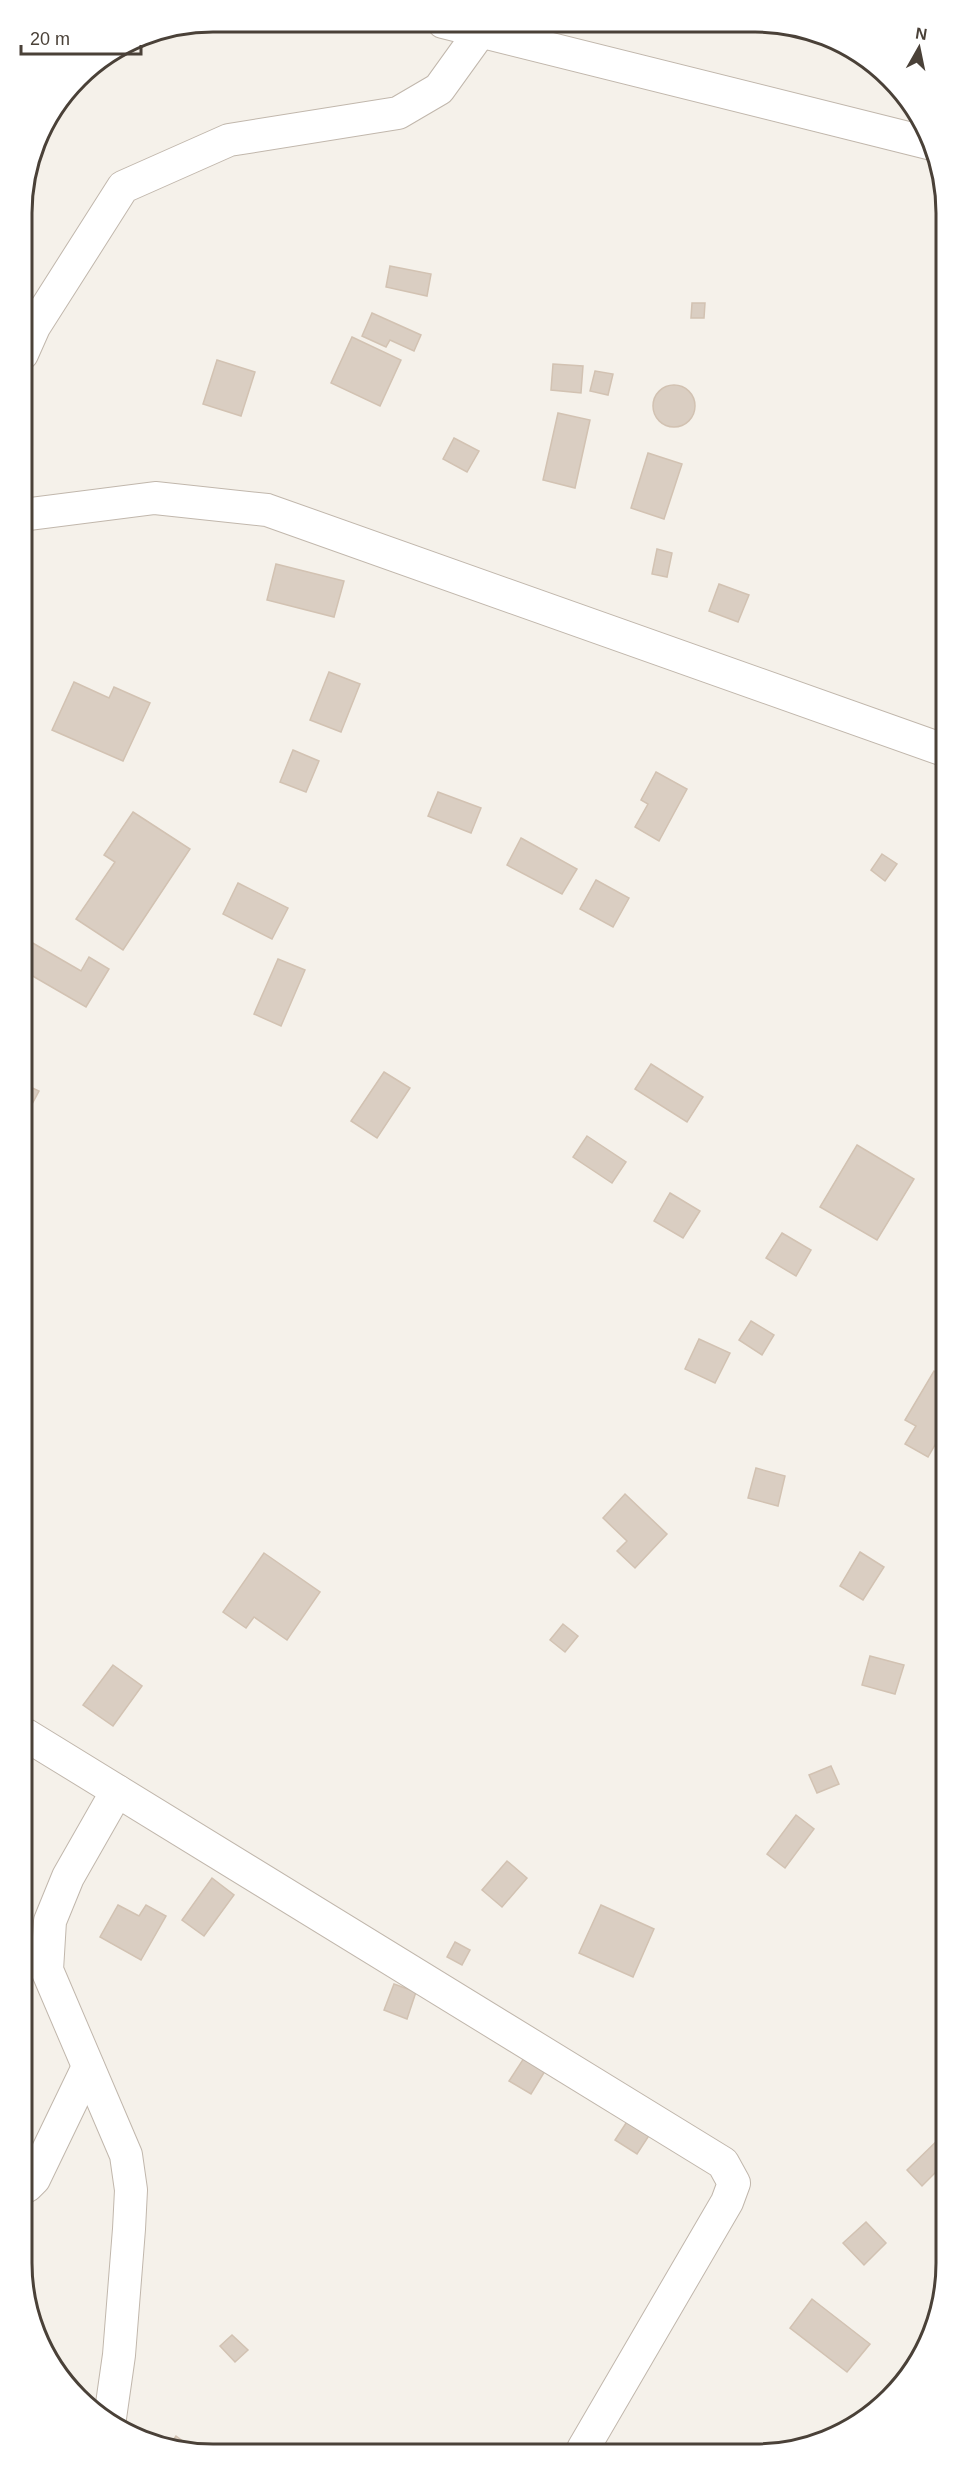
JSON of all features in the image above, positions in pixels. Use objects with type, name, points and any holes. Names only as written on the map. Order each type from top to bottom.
[{"type":"street","points":[[32,332],[123,188],[229,140],[398,112],[439,89],[480,32],[921,141]]},
{"type":"street","points":[[32,514],[155,498],[267,510],[936,748]]},
{"type":"street","points":[[32,1739],[723,2163],[734,2183],[727,2202],[586,2444]]},
{"type":"street","points":[[111,2412],[119,2355],[131,2190],[126,2155],[47,1970],[50,1921],[68,1877],[117,1791]]},
{"type":"street","points":[[32,2181],[88,2067]]},
{"type":"building","points":[[390,266],[431,274],[427,296],[386,287]]},
{"type":"building","points":[[692,303],[705,303],[704,318],[691,318]]},
{"type":"building","points":[[372,313],[421,335],[414,351],[390,340],[386,347],[362,336]]},
{"type":"building","points":[[352,337],[401,360],[380,406],[331,383]]},
{"type":"building","points":[[217,360],[255,372],[241,416],[203,404]]},
{"type":"building","points":[[553,364],[583,366],[581,393],[551,390]]},
{"type":"building","points":[[595,371],[613,374],[608,395],[590,391]]},
{"type":"building","points":[[674,385],[689,391],[695,406],[689,421],[674,427],[659,421],[653,406],[659,391]]},
{"type":"building","points":[[558,413],[590,420],[575,488],[543,480]]},
{"type":"building","points":[[454,438],[479,451],[467,472],[443,459]]},
{"type":"building","points":[[648,453],[682,464],[664,519],[631,508]]},
{"type":"building","points":[[657,549],[672,553],[667,577],[652,574]]},
{"type":"building","points":[[276,564],[344,581],[334,617],[267,600]]},
{"type":"building","points":[[719,584],[749,595],[738,622],[709,611]]},
{"type":"building","points":[[329,672],[360,684],[341,732],[310,720]]},
{"type":"building","points":[[74,682],[109,698],[114,687],[150,703],[123,761],[52,730]]},
{"type":"building","points":[[293,750],[319,761],[306,792],[280,782]]},
{"type":"building","points":[[656,772],[687,789],[659,841],[635,827],[648,804],[641,800]]},
{"type":"building","points":[[438,792],[481,808],[471,833],[428,816]]},
{"type":"building","points":[[133,812],[190,849],[123,950],[76,919],[115,862],[104,855]]},
{"type":"building","points":[[521,838],[577,869],[562,894],[507,865]]},
{"type":"building","points":[[882,854],[897,864],[885,881],[871,870]]},
{"type":"building","points":[[596,880],[629,898],[613,927],[580,909]]},
{"type":"building","points":[[238,883],[288,908],[272,939],[223,914]]},
{"type":"building","points":[[32,943],[81,971],[89,957],[109,969],[86,1007],[32,976]]},
{"type":"building","points":[[278,959],[305,970],[281,1026],[254,1014]]},
{"type":"building","points":[[651,1064],[703,1097],[687,1122],[635,1089]]},
{"type":"building","points":[[384,1072],[410,1088],[377,1138],[351,1121]]},
{"type":"building","points":[[32,1088],[39,1091],[32,1104]]},
{"type":"building","points":[[587,1136],[626,1162],[612,1183],[573,1157]]},
{"type":"building","points":[[857,1145],[914,1179],[877,1240],[820,1207]]},
{"type":"building","points":[[670,1193],[700,1211],[683,1238],[654,1221]]},
{"type":"building","points":[[782,1233],[811,1250],[796,1276],[766,1258]]},
{"type":"building","points":[[751,1321],[774,1335],[762,1355],[739,1340]]},
{"type":"building","points":[[699,1339],[730,1353],[715,1383],[685,1369]]},
{"type":"building","points":[[934,1371],[935,1444],[928,1457],[905,1444],[916,1426],[905,1420]]},
{"type":"building","points":[[756,1468],[785,1476],[778,1506],[748,1498]]},
{"type":"building","points":[[625,1494],[667,1534],[635,1568],[617,1551],[627,1541],[603,1518]]},
{"type":"building","points":[[860,1552],[884,1567],[863,1600],[840,1586]]},
{"type":"building","points":[[264,1553],[320,1592],[287,1640],[254,1617],[246,1628],[223,1612]]},
{"type":"building","points":[[563,1624],[578,1636],[565,1652],[550,1640]]},
{"type":"building","points":[[870,1656],[904,1665],[895,1694],[862,1685]]},
{"type":"building","points":[[113,1665],[142,1686],[113,1726],[83,1705]]},
{"type":"building","points":[[831,1766],[839,1784],[817,1793],[809,1775]]},
{"type":"building","points":[[796,1815],[814,1829],[785,1868],[767,1854]]},
{"type":"building","points":[[507,1861],[527,1878],[502,1907],[482,1890]]},
{"type":"building","points":[[212,1878],[234,1895],[204,1936],[182,1920]]},
{"type":"building","points":[[118,1905],[139,1916],[146,1905],[166,1916],[141,1960],[100,1937]]},
{"type":"building","points":[[601,1905],[654,1929],[633,1977],[579,1953]]},
{"type":"building","points":[[455,1942],[470,1950],[462,1965],[447,1957]]},
{"type":"building","points":[[394,1984],[416,1992],[407,2019],[384,2010]]},
{"type":"building","points":[[524,2058],[545,2071],[531,2094],[509,2081]]},
{"type":"building","points":[[630,2117],[652,2131],[637,2154],[615,2140]]},
{"type":"building","points":[[935,2143],[935,2173],[922,2186],[907,2170]]},
{"type":"building","points":[[866,2222],[886,2243],[864,2265],[843,2243]]},
{"type":"building","points":[[812,2299],[870,2344],[847,2372],[790,2328]]},
{"type":"building","points":[[232,2335],[248,2350],[235,2362],[220,2346]]}]
